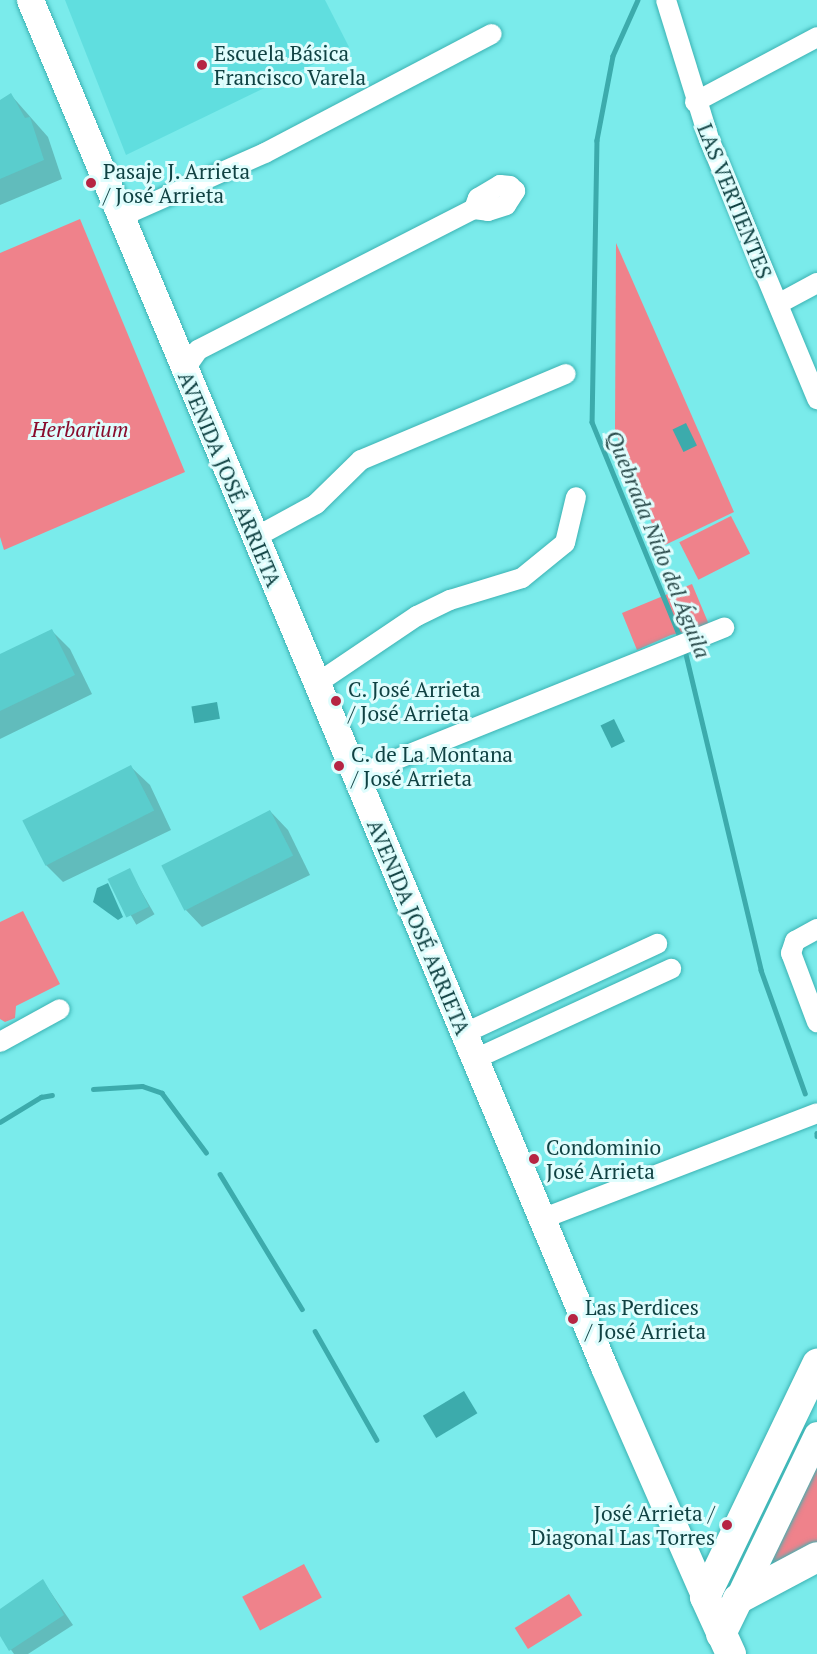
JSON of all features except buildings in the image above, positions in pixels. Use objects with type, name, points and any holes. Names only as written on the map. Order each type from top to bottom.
[{"type":"main road","points":[[705,1597],[817,1364]]},
{"type":"main road","points":[[727,1650],[738,1599],[817,1557]]},
{"type":"main road","name":"AVENIDA JOSÉ ARRIETA","points":[[705,1597],[727,1650]]},
{"type":"street","name":"AVENIDA JOSÉ ARRIETA","points":[[30,0],[254,538],[705,1597]]},
{"type":"street","name":"LAS VERTIENTES","points":[[666,0],[695,102],[817,399]]},
{"type":"street","points":[[120,217],[266,153],[492,34]]},
{"type":"street","points":[[695,102],[817,37]]},
{"type":"street","points":[[189,381],[189,363],[198,350],[474,209]]},
{"type":"street","points":[[778,304],[817,283]]},
{"type":"street","points":[[168,332],[183,348],[198,350]]},
{"type":"street","points":[[254,538],[316,504],[361,460],[566,374]]},
{"type":"street","points":[[316,684],[417,616],[450,600],[522,578],[565,543],[576,497]]},
{"type":"street","points":[[355,776],[724,628]]},
{"type":"street","points":[[817,928],[795,941],[791,953],[817,1022]]},
{"type":"street","points":[[465,1033],[657,944]]},
{"type":"street","points":[[475,1059],[671,969]]},
{"type":"street","points":[[0,1042],[60,1009]]},
{"type":"street","points":[[544,1218],[817,1113]]},
{"type":"street","points":[[738,1599],[817,1435]]},
{"type":"shaded area","name":"Escuela Básica Francisco Varela","points":[[65,0],[325,0],[349,47],[126,155]]},
{"type":"shaded area","points":[[686,423],[697,445],[683,452],[673,430]]},
{"type":"shaded area","points":[[217,702],[220,719],[194,723],[191,707]]},
{"type":"shaded area","points":[[614,719],[625,741],[611,748],[601,726]]},
{"type":"shaded area","points":[[108,883],[123,917],[118,920],[93,902],[97,888]]},
{"type":"shaded area","points":[[464,1391],[477,1413],[436,1438],[423,1416]]},
{"type":"green space","name":"Herbarium","points":[[80,219],[185,472],[4,550],[0,537],[0,253]]},
{"type":"green space","points":[[616,243],[734,512],[665,545],[657,536],[615,431]]},
{"type":"green space","points":[[731,516],[750,553],[698,580],[679,542]]},
{"type":"green space","points":[[692,584],[710,627],[671,635],[637,650],[622,613]]},
{"type":"green space","points":[[23,911],[60,984],[16,1006],[15,1018],[5,1022],[0,1019],[0,922]]},
{"type":"green space","points":[[817,1454],[817,1548],[755,1581]]},
{"type":"green space","points":[[304,1564],[322,1598],[260,1630],[242,1597]]},
{"type":"green space","points":[[569,1594],[582,1615],[528,1649],[515,1628]]},
{"type":"waterway","name":"Quebrada Nido del Águila","points":[[638,0],[613,56],[597,140],[592,422],[681,639]]},
{"type":"waterway","name":"Quebrada Nido del Águila","points":[[685,650],[761,970],[805,1093]]},
{"type":"waterway","points":[[93,1089],[142,1086],[162,1093],[206,1152]]},
{"type":"waterway","points":[[0,1122],[41,1097],[52,1095]]},
{"type":"waterway","points":[[220,1174],[302,1309]]},
{"type":"waterway","points":[[315,1331],[377,1440]]},
{"type":"place","name":"Escuela Básica Francisco Varela","points":[[202,65]]},
{"type":"place","name":"Pasaje J. Arrieta / José Arrieta","points":[[91,183]]},
{"type":"place","name":"C. José Arrieta / José Arrieta","points":[[336,701]]},
{"type":"place","name":"C. de La Montana / José Arrieta","points":[[339,766]]},
{"type":"place","name":"Condominio José Arrieta","points":[[534,1159]]},
{"type":"place","name":"Las Perdices / José Arrieta","points":[[573,1319]]},
{"type":"place","name":"José Arrieta / Diagonal Las Torres","points":[[727,1525]]}]
